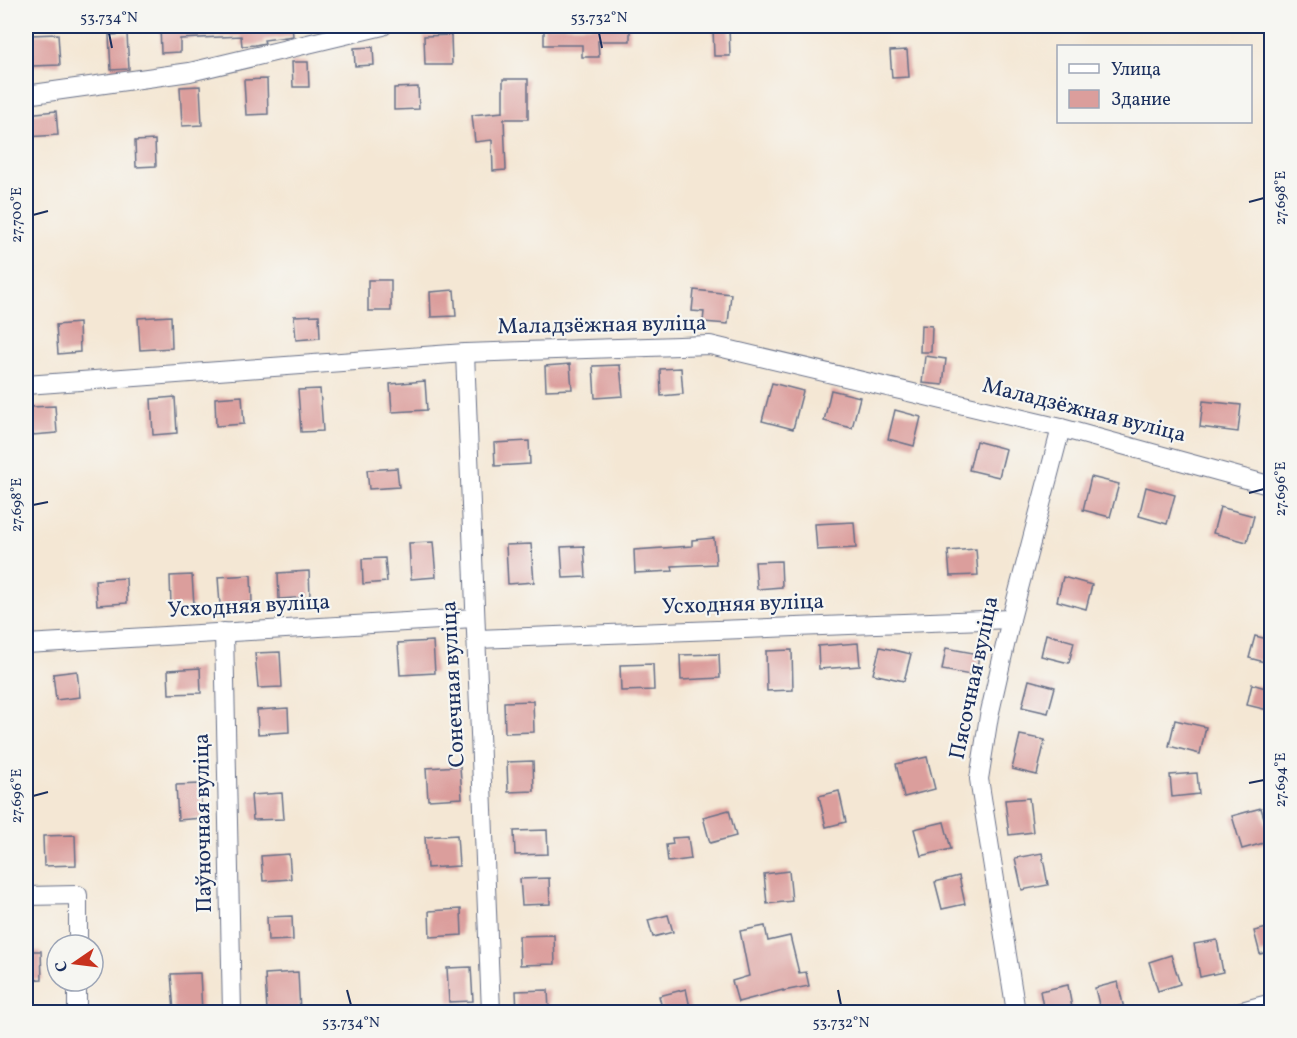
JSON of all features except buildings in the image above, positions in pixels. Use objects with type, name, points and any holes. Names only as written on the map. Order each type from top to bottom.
[{"type":"street","points":[[26,95],[190,72],[383,26]]},
{"type":"street","name":"Маладзёжная вуліца","points":[[26,385],[465,353],[710,345],[1061,428],[1272,486]]},
{"type":"street","name":"Сонечная вуліца","points":[[465,353],[491,1012]]},
{"type":"street","name":"Пясочная вуліца","points":[[1016,1012],[979,779],[989,716],[1011,619],[1061,428]]},
{"type":"street","name":"Усходняя вуліца","points":[[26,644],[474,618]]},
{"type":"street","name":"Усходняя вуліца","points":[[477,639],[1011,619]]},
{"type":"street","name":"Паўночная вуліца","points":[[224,632],[232,1012]]},
{"type":"street","points":[[26,896],[78,895],[78,933]]},
{"type":"street","points":[[77,993],[77,1012]]},
{"type":"street","points":[[1238,1012],[1272,1003]]}]
